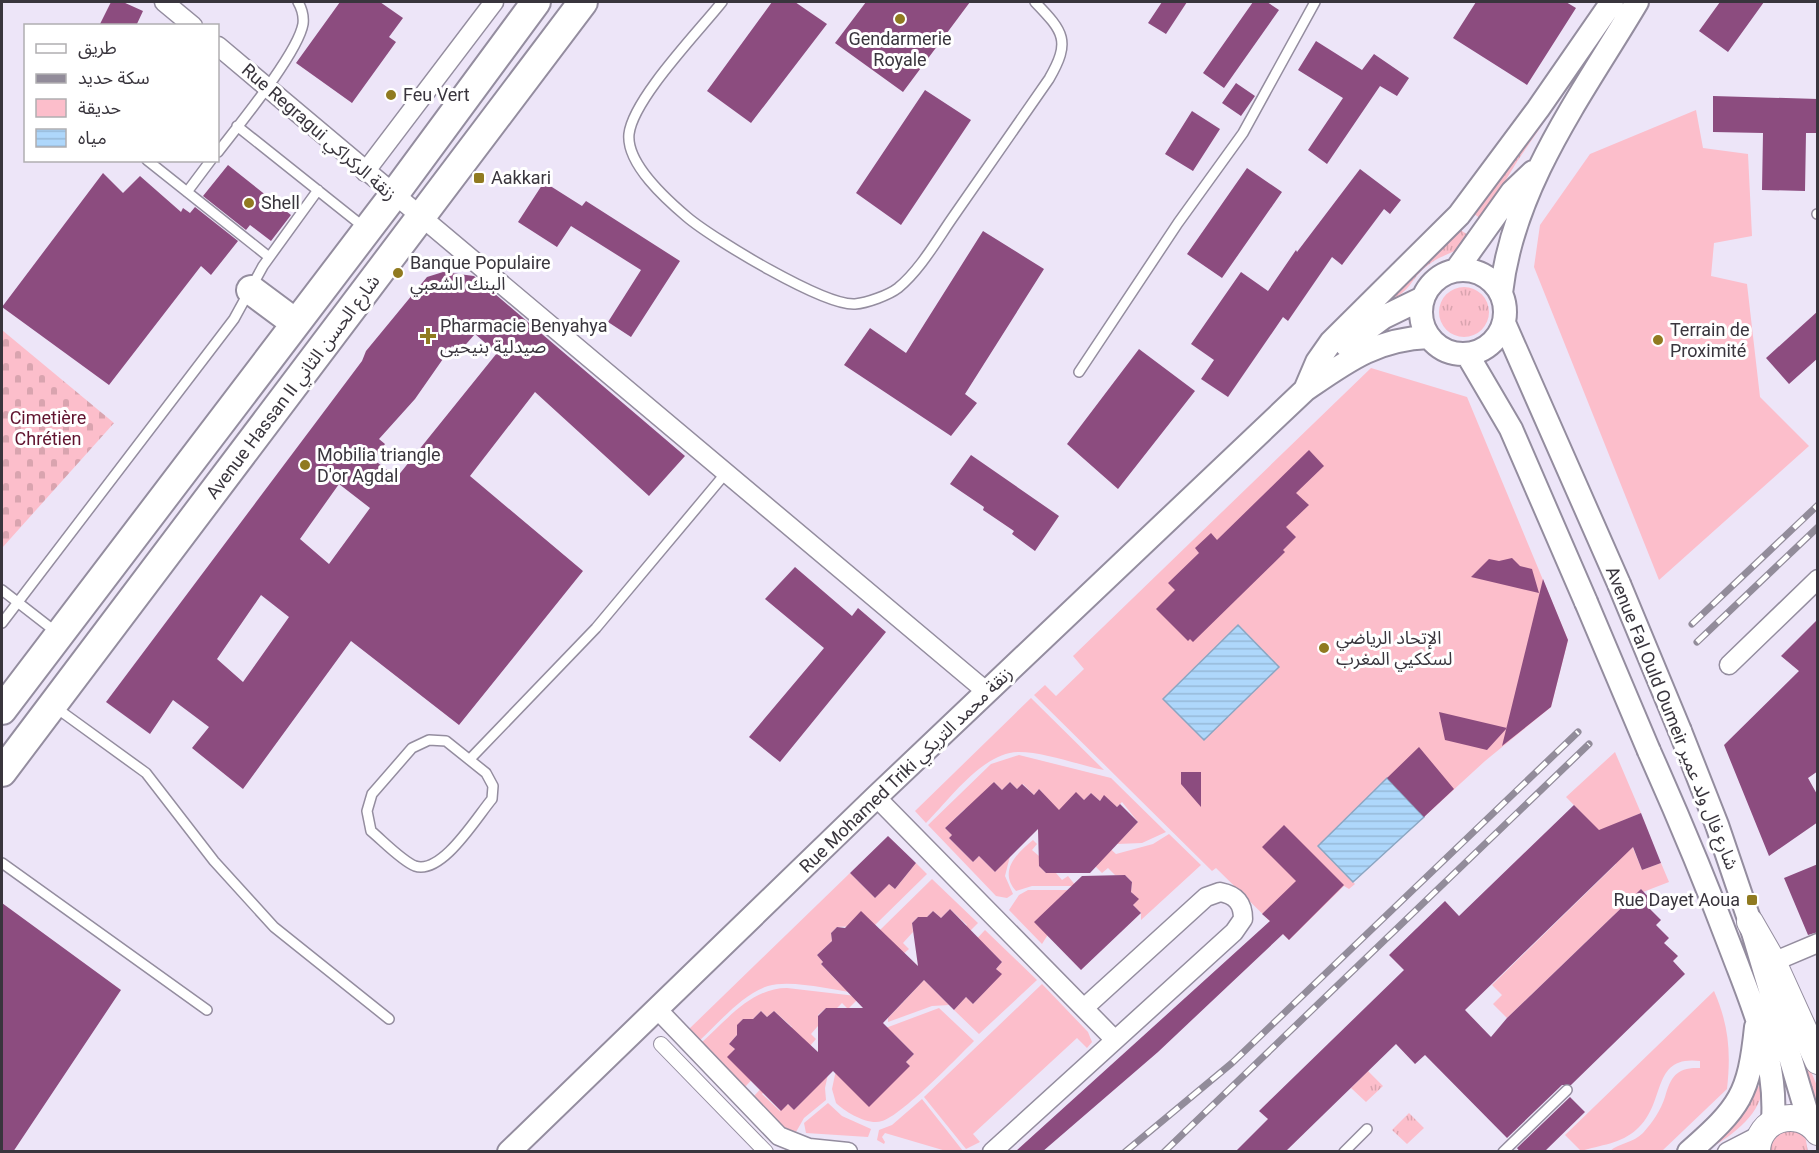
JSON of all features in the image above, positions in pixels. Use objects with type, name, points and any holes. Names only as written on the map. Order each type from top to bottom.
[{"type":"main road","name":"Avenue Hassan II شارع الحسن الثاني","points":[[2,710],[294,322],[393,196],[536,2]]},
{"type":"main road","name":"Avenue Hassan II شارع الحسن الثاني","points":[[2,772],[583,2]]},
{"type":"main road","points":[[251,290],[294,322]]},
{"type":"main road","points":[[1750,922],[1773,962],[1818,1061]]},
{"type":"main road","points":[[1763,1136],[1796,1118],[1814,1128]]},
{"type":"street","points":[[164,2],[191,24]]},
{"type":"street","points":[[365,172],[494,2]]},
{"type":"street","points":[[1305,390],[1317,362],[1331,342],[1437,239],[1478,191],[1612,2]]},
{"type":"street","points":[[1504,323],[1494,341],[1477,352],[1467,354],[1450,352],[1429,337],[1422,320],[1423,298],[1440,276],[1456,269],[1512,192],[1539,167],[1637,2]]},
{"type":"street","name":"Rue Regragui زنقة الركراكي","points":[[219,47],[420,219],[987,692]]},
{"type":"street","name":"Avenue Fal Ould Oumeir شارع فال ولد عمير","points":[[1539,167],[1510,242],[1501,293],[1504,303],[1504,323],[1619,584],[1680,731],[1750,922],[1814,1128]]},
{"type":"street","points":[[1456,269],[1478,272],[1495,285],[1501,293]]},
{"type":"street","name":"Rue Mohamed Triki زنقة محمد التريكي","points":[[509,1152],[876,797],[1305,390],[1348,342],[1384,317],[1423,298]]},
{"type":"street","name":"Rue Mohamed Triki زنقة محمد التريكي","points":[[1305,390],[1367,350],[1397,340],[1429,337]]},
{"type":"street","name":"Avenue Fal Ould Oumeir شارع فال ولد عمير","points":[[1467,354],[1510,429],[1701,871],[1767,1047],[1773,1076],[1763,1136]]},
{"type":"street","points":[[1729,665],[1818,579]]},
{"type":"street","points":[[876,797],[1115,1040]]},
{"type":"street","points":[[992,1152],[1240,926],[1243,911],[1235,897],[1220,892],[1206,897],[1084,1008]]},
{"type":"street","points":[[1773,962],[1818,943]]},
{"type":"street","points":[[657,1009],[779,1136],[809,1148],[848,1152]]},
{"type":"street","points":[[1689,1152],[1727,1118],[1743,1094],[1752,1067],[1756,1019]]},
{"type":"street","points":[[661,1044],[766,1152]]},
{"type":"street","points":[[1727,1152],[1763,1136]]},
{"type":"lane","points":[[219,151],[267,87],[301,33],[304,21],[298,2]]},
{"type":"lane","points":[[722,2],[649,93],[634,118],[628,136],[635,162],[655,187],[689,219],[754,260],[826,299],[855,304],[897,289],[927,255],[1049,79],[1061,58],[1064,47],[1059,31],[1035,2]]},
{"type":"lane","points":[[1079,372],[1178,223],[1244,133],[1315,2]]},
{"type":"lane","points":[[237,126],[367,229]]},
{"type":"lane","points":[[150,162],[269,257]]},
{"type":"lane","points":[[187,192],[210,162]]},
{"type":"lane","points":[[2,623],[234,319],[269,257],[318,190]]},
{"type":"lane","points":[[470,759],[596,628],[725,474]]},
{"type":"lane","points":[[2,590],[58,634]]},
{"type":"lane","points":[[53,705],[146,773],[214,861],[274,927],[389,1019]]},
{"type":"lane","points":[[429,740],[446,741],[470,759],[486,773],[494,786],[492,799],[442,861],[429,867],[414,866],[371,831],[367,811],[372,794],[412,748],[429,740]]},
{"type":"lane","points":[[2,862],[207,1010]]},
{"type":"lane","points":[[1503,1152],[1567,1090]]},
{"type":"lane","points":[[1344,1152],[1367,1129]]},
{"type":"green space","points":[[1588,53],[1591,54],[1518,160],[1482,219],[1472,213]]},
{"type":"green space","name":"Terrain de Proximité","points":[[1696,110],[1703,148],[1748,154],[1752,236],[1714,243],[1711,276],[1747,284],[1760,397],[1809,446],[1659,580],[1534,267],[1540,225],[1590,154]]},
{"type":"green space","points":[[1459,229],[1471,237],[1460,248],[1427,266],[1402,293],[1388,301],[1387,299]]},
{"type":"green space","points":[[1459,287],[1469,287],[1482,294],[1489,307],[1489,317],[1482,330],[1469,337],[1459,337],[1450,333],[1443,326],[1439,317],[1439,307],[1443,298],[1450,291]]},
{"type":"green space","name":"Cimetière Chrétien","points":[[2,330],[114,423],[2,548]]},
{"type":"green space","name":"الإتحاد الرياضي لسككيي المغرب","points":[[1371,368],[1467,397],[1568,640],[1551,707],[1485,761],[1353,882],[1355,884],[1349,889],[1344,886],[1289,940],[1216,868],[1212,871],[1034,695],[1045,685],[1056,696],[1084,669],[1073,656]]},
{"type":"green space","points":[[1031,698],[1104,770],[1039,754],[1019,752],[1006,754],[980,768],[968,778],[926,823],[915,811]]},
{"type":"green space","points":[[1615,752],[1641,813],[1622,821],[1642,870],[1661,863],[1669,882],[1643,892],[1641,889],[1507,1018],[1493,1004],[1502,995],[1492,985],[1616,864],[1606,838],[1566,797]]},
{"type":"green space","points":[[1019,755],[1111,778],[1166,832],[1142,843],[1117,844],[1138,822],[1122,802],[1117,807],[1104,796],[1100,801],[1091,793],[1084,800],[1076,793],[1061,822],[1044,801],[1047,798],[1039,789],[1034,795],[1023,784],[1017,789],[1010,782],[1002,790],[994,782],[972,816],[965,809],[945,828],[952,835],[949,838],[973,862],[979,856],[995,872],[1010,856],[1005,876],[1013,894],[1007,898],[996,896],[928,825],[991,764]]},
{"type":"green space","points":[[1169,834],[1201,865],[1141,920],[1141,913],[1133,905],[1138,899],[1131,892],[1132,882],[1125,875],[1115,875],[1108,868],[1102,873],[1094,865],[1104,843],[1116,854],[1153,844]]},
{"type":"green space","points":[[1033,840],[1037,844],[1032,850],[1039,856],[1039,866],[1046,873],[1056,873],[1062,880],[1068,876],[1076,886],[1032,886],[1016,891],[1011,884],[1009,870],[1016,857]]},
{"type":"green space","points":[[916,863],[927,874],[875,925],[837,927],[831,933],[832,941],[817,955],[823,962],[821,964],[838,982],[856,993],[800,984],[777,984],[749,995],[699,1041],[688,1030],[850,873],[875,898],[888,883],[895,889]]},
{"type":"green space","points":[[932,879],[978,923],[962,939],[958,935],[967,925],[950,909],[941,918],[933,911],[927,917],[918,917],[912,923],[913,932],[903,943],[909,949],[901,956],[880,930]]},
{"type":"green space","points":[[1028,890],[1076,890],[1042,944],[1009,910],[1019,895]]},
{"type":"green space","points":[[985,930],[1037,980],[979,1034],[954,1010],[966,997],[973,1004],[1001,974],[996,969],[1002,962],[985,945],[970,946]]},
{"type":"green space","points":[[924,980],[949,1005],[932,1006],[888,1022],[888,1018]]},
{"type":"green space","points":[[1042,984],[1088,1032],[1092,1042],[1087,1048],[1077,1038],[973,1134],[980,1142],[966,1149],[924,1097]]},
{"type":"green space","points":[[787,988],[856,996],[856,1001],[848,1009],[842,1003],[837,1008],[826,1008],[818,1015],[818,1026],[811,1034],[816,1039],[809,1047],[782,1037],[792,1027],[774,1011],[767,1017],[761,1011],[753,1019],[743,1019],[737,1026],[737,1035],[729,1044],[735,1049],[728,1057],[757,1074],[745,1087],[701,1043],[740,1007],[762,993]]},
{"type":"green space","points":[[1714,991],[1728,1039],[1727,1089],[1662,1151],[1610,1151],[1643,1133],[1659,1111],[1676,1074],[1686,1069],[1700,1068],[1700,1061],[1684,1061],[1673,1065],[1666,1073],[1646,1118],[1637,1129],[1617,1141],[1581,1151],[1565,1135]]},
{"type":"green space","points":[[939,1008],[974,1041],[929,1086],[891,1117],[877,1122],[858,1117],[836,1103],[832,1089],[837,1065],[910,1066],[906,1062],[914,1054],[894,1034],[875,1032]]},
{"type":"green space","points":[[1793,1027],[1817,1086],[1817,1103],[1809,1086]]},
{"type":"green space","points":[[830,1065],[825,1088],[826,1100],[804,1118],[796,1132],[788,1131],[754,1096],[766,1083],[770,1086],[762,1094],[780,1111],[788,1104],[794,1110],[824,1079]]},
{"type":"green space","points":[[1368,1071],[1383,1086],[1366,1102],[1351,1088]]},
{"type":"green space","points":[[1760,1084],[1761,1093],[1753,1113],[1735,1131],[1707,1149],[1742,1113]]},
{"type":"green space","points":[[922,1099],[963,1151],[946,1151],[885,1133],[882,1137],[884,1144],[877,1140],[879,1130],[892,1125]]},
{"type":"green space","points":[[828,1103],[842,1116],[871,1129],[868,1137],[806,1133],[804,1123]]},
{"type":"green space","points":[[1409,1113],[1424,1128],[1407,1144],[1392,1130]]},
{"type":"green space","points":[[1791,1128],[1805,1135],[1808,1152],[1770,1151],[1772,1138]]},
{"type":"water","points":[[1238,625],[1279,667],[1204,740],[1163,699]]},
{"type":"water","points":[[1387,778],[1424,817],[1353,882],[1318,846]]},
{"type":"building","points":[[111,2],[123,2],[143,11],[137,24],[100,24]]},
{"type":"building","points":[[340,2],[380,2],[403,18],[389,37],[396,42],[352,103],[296,63]]},
{"type":"building","points":[[772,2],[795,2],[827,24],[751,123],[707,91]]},
{"type":"building","points":[[866,2],[970,2],[903,92],[835,43]]},
{"type":"building","points":[[1162,2],[1187,2],[1166,34],[1148,23]]},
{"type":"building","points":[[1253,2],[1267,2],[1279,10],[1224,88],[1203,73]]},
{"type":"building","points":[[1476,2],[1566,2],[1576,8],[1527,85],[1453,38]]},
{"type":"building","points":[[1720,2],[1764,2],[1728,52],[1699,31]]},
{"type":"building","points":[[1316,41],[1362,70],[1374,54],[1409,78],[1397,96],[1380,86],[1327,164],[1308,150],[1343,98],[1298,70]]},
{"type":"building","points":[[1236,83],[1255,96],[1241,116],[1222,103]]},
{"type":"building","points":[[925,90],[971,120],[901,225],[856,193]]},
{"type":"building","points":[[1713,96],[1818,99],[1818,133],[1806,133],[1805,191],[1762,190],[1763,133],[1713,132]]},
{"type":"building","points":[[1192,111],[1220,129],[1193,171],[1165,154]]},
{"type":"building","name":"Shell","points":[[228,165],[291,215],[271,241],[250,225],[246,230],[203,196]]},
{"type":"building","points":[[1247,168],[1282,192],[1222,278],[1187,254]]},
{"type":"building","points":[[1360,169],[1401,200],[1390,214],[1384,209],[1342,265],[1332,257],[1288,321],[1283,317],[1228,397],[1201,379],[1214,360],[1191,344],[1241,272],[1268,291],[1296,250],[1297,252]]},
{"type":"building","points":[[103,173],[123,193],[140,176],[181,212],[183,208],[190,213],[195,207],[238,241],[211,275],[201,266],[109,385],[2,307]]},
{"type":"building","points":[[544,182],[582,206],[586,201],[680,261],[631,337],[608,322],[641,270],[571,226],[557,247],[518,222]]},
{"type":"building","points":[[983,231],[1044,269],[965,394],[977,403],[951,436],[844,365],[870,328],[906,353]]},
{"type":"building","points":[[443,272],[474,276],[685,456],[649,496],[535,392],[470,476],[583,571],[459,725],[351,641],[243,789],[192,748],[209,727],[173,700],[150,734],[106,702],[362,361],[366,351],[427,277]],"holes":[[[475,334],[497,353],[397,477],[374,460],[385,444],[379,439],[415,399],[452,346],[460,351]],[[339,484],[370,508],[329,564],[300,539]],[[261,595],[289,617],[243,682],[217,659]]]},
{"type":"building","points":[[1818,311],[1818,358],[1789,384],[1766,358]]},
{"type":"building","points":[[1139,349],[1195,391],[1118,489],[1067,444]]},
{"type":"building","points":[[1309,450],[1324,466],[1296,493],[1309,505],[1286,527],[1296,537],[1283,550],[1285,552],[1193,642],[1190,639],[1188,641],[1156,609],[1175,590],[1168,583],[1199,553],[1195,548],[1211,533],[1217,540]]},
{"type":"building","points":[[971,455],[1059,516],[1035,551],[1012,534],[1014,531],[983,510],[984,507],[950,484]]},
{"type":"building","points":[[1512,558],[1520,566],[1532,569],[1539,593],[1471,577],[1489,559],[1499,561]]},
{"type":"building","points":[[795,567],[852,616],[858,608],[886,632],[780,762],[749,737],[824,648],[765,599]]},
{"type":"building","points":[[1543,579],[1568,640],[1551,707],[1502,746]]},
{"type":"building","points":[[1818,619],[1818,771],[1808,778],[1818,796],[1818,822],[1769,856],[1724,745],[1799,671],[1781,656]]},
{"type":"building","points":[[1439,712],[1507,728],[1487,750],[1445,740]]},
{"type":"building","points":[[1419,747],[1454,789],[1424,817],[1387,778]]},
{"type":"building","points":[[1181,772],[1201,772],[1201,807],[1181,784]]},
{"type":"building","points":[[994,782],[1002,790],[1010,782],[1017,789],[1022,784],[1034,795],[1039,789],[1059,810],[1076,792],[1084,800],[1091,793],[1100,801],[1104,795],[1117,807],[1120,804],[1138,822],[1090,873],[1046,873],[1039,866],[1038,829],[995,872],[979,856],[973,862],[949,838],[952,835],[945,828]]},
{"type":"building","points":[[1574,805],[1599,830],[1641,813],[1661,863],[1642,870],[1633,847],[1465,1010],[1491,1037],[1507,1018],[1641,889],[1653,902],[1648,907],[1661,920],[1656,925],[1669,938],[1664,943],[1678,956],[1673,961],[1685,974],[1571,1085],[1562,1085],[1507,1138],[1425,1055],[1415,1064],[1396,1044],[1285,1152],[1235,1152],[1268,1119],[1259,1111],[1404,970],[1389,955],[1445,901],[1459,916]]},
{"type":"building","points":[[1284,825],[1344,885],[1289,940],[1283,934],[1158,1052],[1042,1152],[1015,1152],[1270,921],[1262,914],[1296,881],[1262,847]]},
{"type":"building","points":[[888,836],[916,863],[895,889],[889,884],[875,898],[850,873]]},
{"type":"building","points":[[1818,864],[1818,932],[1808,935],[1784,878]]},
{"type":"building","points":[[1125,875],[1132,882],[1131,892],[1139,899],[1133,905],[1141,913],[1081,970],[1034,922],[1082,876]]},
{"type":"building","points":[[2,903],[121,990],[13,1152],[2,1152]]},
{"type":"building","points":[[950,909],[1002,962],[996,969],[1002,974],[973,1004],[966,997],[954,1010],[924,980],[883,1023],[914,1054],[906,1062],[910,1066],[869,1107],[833,1071],[794,1110],[788,1104],[781,1111],[727,1057],[735,1049],[729,1044],[737,1035],[737,1025],[743,1019],[753,1019],[761,1011],[767,1017],[774,1011],[818,1052],[818,1016],[826,1008],[863,1008],[821,964],[823,962],[817,955],[832,941],[831,933],[837,927],[845,928],[861,911],[918,966],[912,923],[918,917],[927,917],[933,911],[941,918]]},
{"type":"building","points":[[1570,1097],[1585,1112],[1544,1152],[1520,1152],[1517,1148]]},
{"type":"railway","points":[[1692,624],[1818,505]]},
{"type":"railway","points":[[1697,642],[1818,527]]},
{"type":"railway","points":[[1125,1152],[1232,1063],[1578,732]]},
{"type":"railway","points":[[1164,1152],[1589,744]]},
{"type":"place","name":"Gendarmerie Royale","points":[[900,19]]},
{"type":"place","name":"Feu Vert","points":[[391,95]]},
{"type":"place","name":"Aakkari","points":[[479,178]]},
{"type":"place","name":"Shell","points":[[249,203]]},
{"type":"place","name":"Banque Populaire البنك الشعبي","points":[[398,273]]},
{"type":"place","name":"Pharmacie Benyahya صيدلية بنيحيى","points":[[428,336]]},
{"type":"place","name":"Terrain de Proximité","points":[[1658,340]]},
{"type":"place","name":"Mobilia triangle D'or Agdal","points":[[305,465]]},
{"type":"place","name":"الإتحاد الرياضي لسككيي المغرب","points":[[1324,648]]},
{"type":"place","name":"Rue Dayet Aoua","points":[[1752,900]]}]
